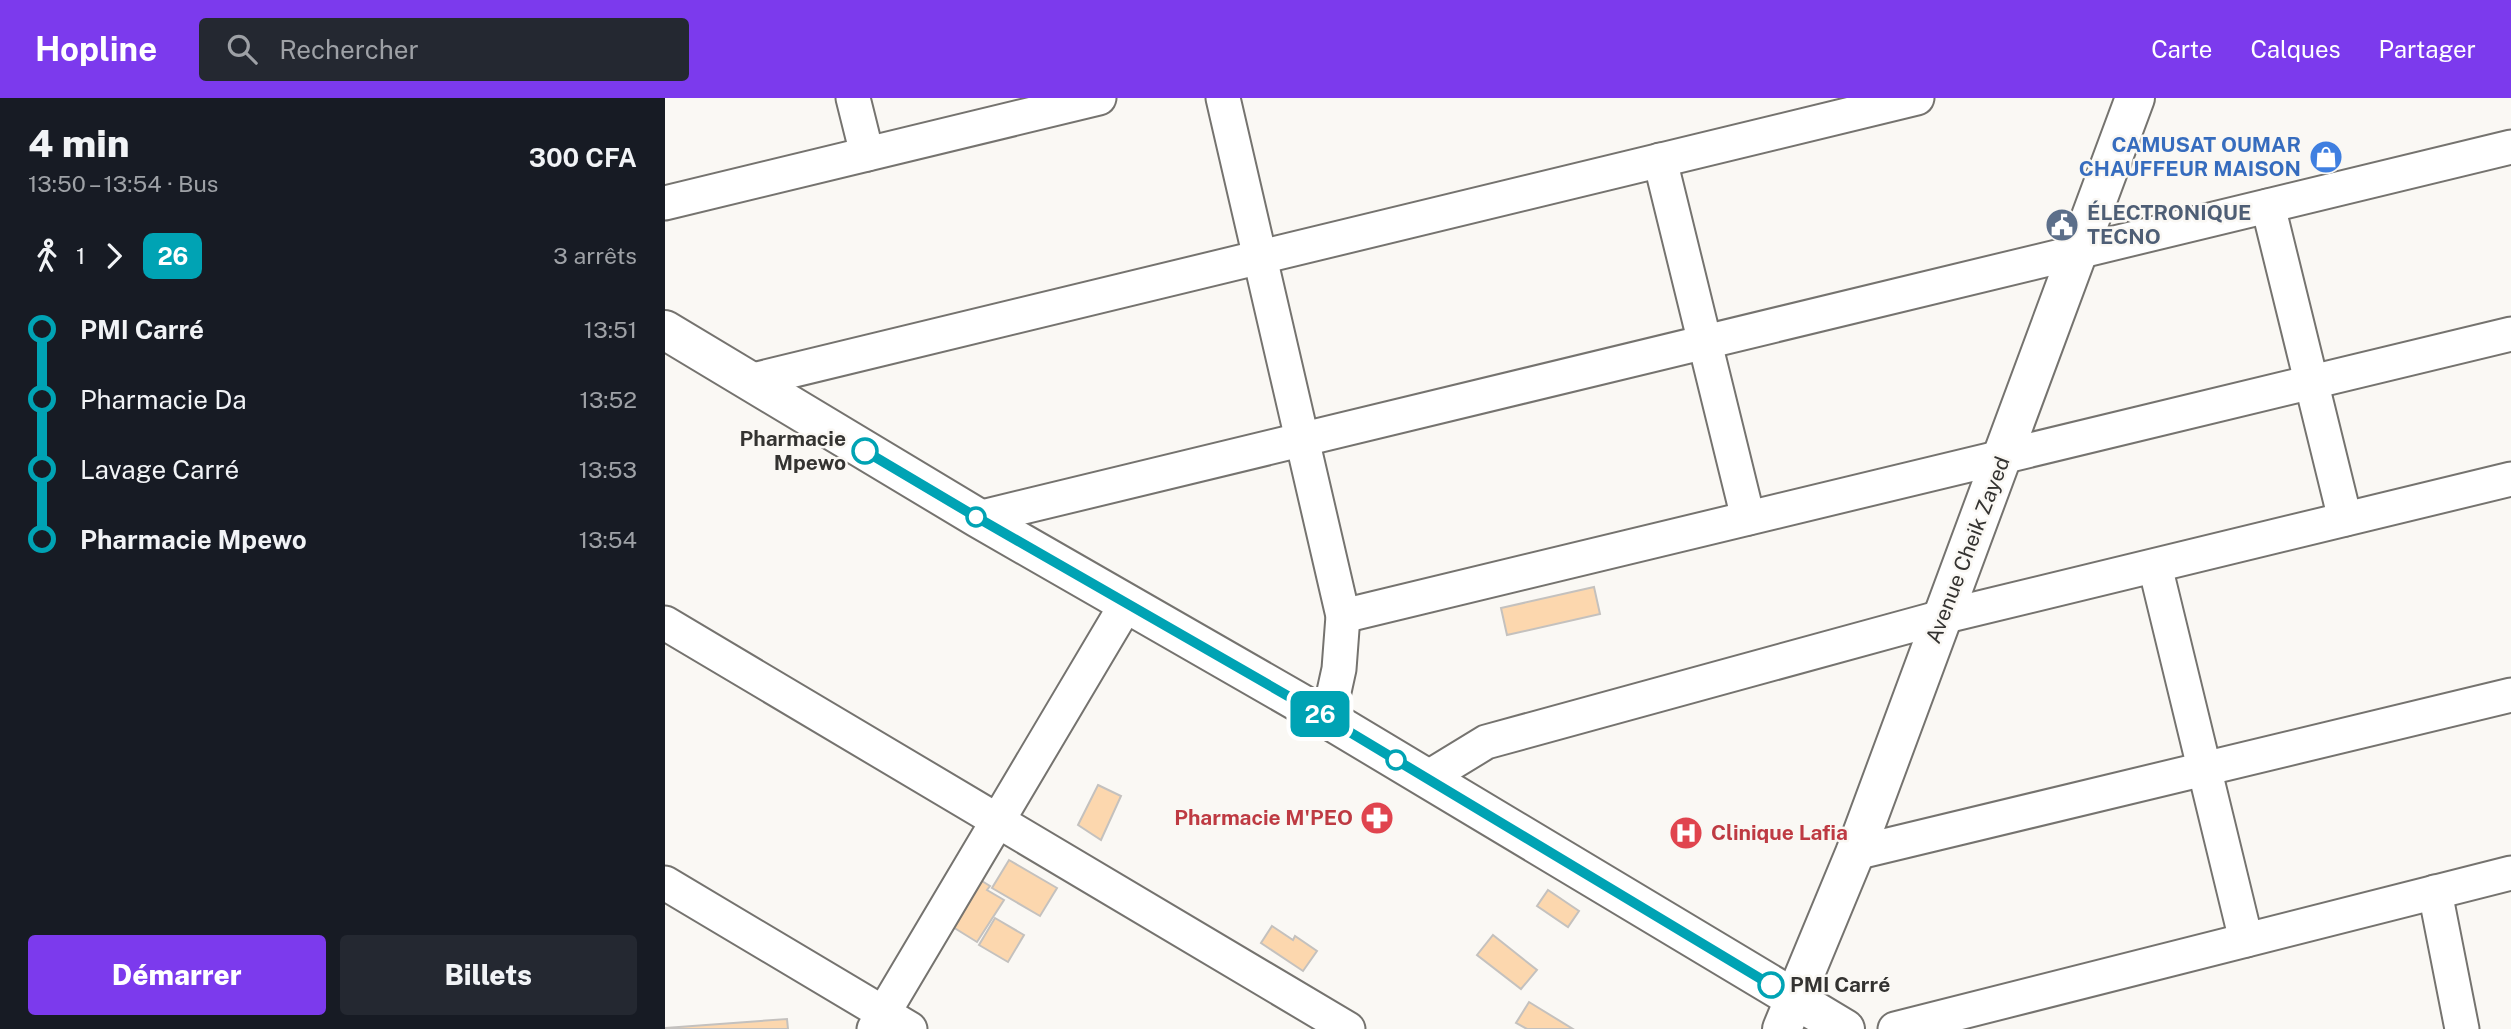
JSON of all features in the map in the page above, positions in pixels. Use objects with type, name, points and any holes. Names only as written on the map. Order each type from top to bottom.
[{"type":"street","points":[[853,98],[867,154]]},
{"type":"street","points":[[665,203],[1099,98]]},
{"type":"street","points":[[1223,98],[1343,617],[1339,669],[1328,719]]},
{"type":"street","points":[[749,381],[1660,160],[1834,108],[1917,98]]},
{"type":"street","name":"Avenue Cheik Zayed","points":[[1788,1014],[1856,853],[2136,98]]},
{"type":"street","points":[[978,518],[2511,147]]},
{"type":"street","points":[[1660,160],[1748,518]]},
{"type":"street","points":[[2268,206],[2346,519]]},
{"type":"street","points":[[665,330],[978,518],[1427,778],[1788,1014],[1845,1029]]},
{"type":"street","points":[[1343,617],[2511,334]]},
{"type":"street","points":[[1427,778],[1486,742],[1942,617],[2511,479]]},
{"type":"street","points":[[2155,566],[2246,940]]},
{"type":"street","points":[[665,883],[889,1024],[997,821],[1127,603]]},
{"type":"street","points":[[665,623],[1348,1029]]},
{"type":"street","points":[[1856,853],[2511,695]]},
{"type":"street","points":[[1895,1029],[2511,873]]},
{"type":"street","points":[[2435,892],[2462,1029]]},
{"type":"building","points":[[1594,587],[1600,614],[1507,635],[1501,608]]},
{"type":"building","points":[[1098,785],[1121,796],[1101,840],[1078,825]]},
{"type":"building","points":[[1009,860],[1057,888],[1040,916],[992,888]]},
{"type":"building","points":[[977,878],[990,886],[987,890],[1004,900],[977,942],[948,924]]},
{"type":"building","points":[[1548,890],[1579,911],[1568,927],[1537,906]]},
{"type":"building","points":[[995,918],[1024,935],[1008,962],[979,945]]},
{"type":"building","points":[[1272,926],[1293,940],[1295,936],[1317,951],[1303,971],[1261,943]]},
{"type":"building","points":[[1493,935],[1537,970],[1521,989],[1477,955]]},
{"type":"building","points":[[1529,1002],[1573,1029],[1527,1029],[1516,1023]]},
{"type":"building","points":[[787,1019],[788,1029],[665,1029],[665,1028]]},
{"type":"bus line","name":"26","points":[[865,451],[1328,719],[1771,985]]},
{"type":"place","name":"CAMUSAT OUMAR CHAUFFEUR MAISON","points":[[2326,157]]},
{"type":"place","name":"ÉLECTRONIQUE TECNO","points":[[2062,225]]},
{"type":"place","name":"Pharmacie Mpewo","points":[[865,451]]},
{"type":"place","name":"Pharmacie M'PEO","points":[[1377,818]]},
{"type":"place","name":"Clinique Lafia","points":[[1686,833]]},
{"type":"place","name":"PMI Carré","points":[[1771,985]]}]
